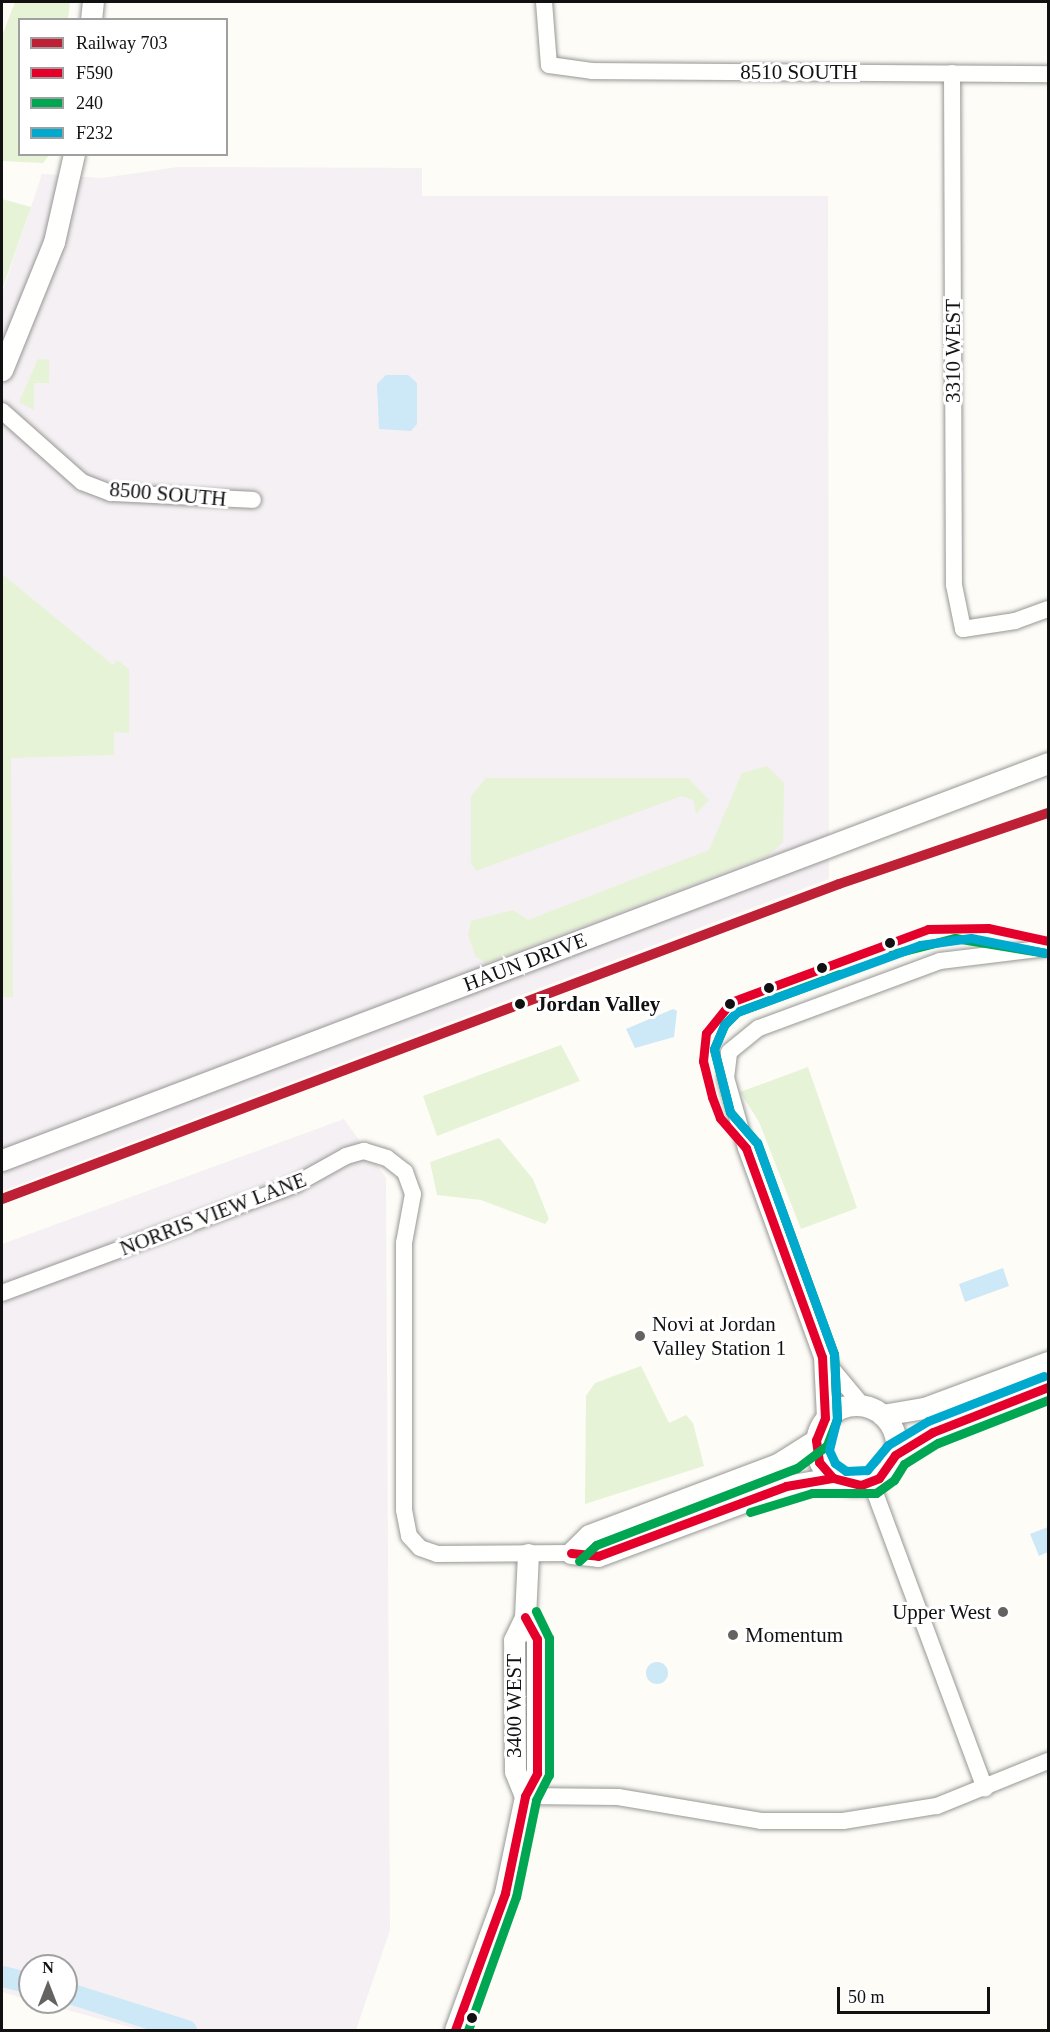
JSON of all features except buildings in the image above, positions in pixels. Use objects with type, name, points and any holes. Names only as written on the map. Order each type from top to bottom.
[{"type":"street","points":[[91,18],[93,2]]},
{"type":"street","name":"8510 SOUTH","points":[[544,2],[549,65],[592,71],[1048,74]]},
{"type":"street","name":"3310 WEST","points":[[952,73],[954,585],[963,629],[1015,621],[1048,609]]},
{"type":"street","points":[[2,370],[54,242],[74,156]]},
{"type":"street","name":"8500 SOUTH","points":[[2,411],[82,482],[111,493],[254,500]]},
{"type":"street","name":"HAUN DRIVE","points":[[2,1160],[1048,763]]},
{"type":"street","points":[[882,1415],[896,1440],[895,1455],[886,1472],[871,1482],[851,1485],[833,1478],[819,1461],[816,1440],[825,1418],[822,1357],[746,1148],[726,1078],[729,1052],[759,1028],[940,961],[1048,948]]},
{"type":"street","name":"NORRIS VIEW LANE","points":[[2,1293],[296,1184],[346,1156],[364,1151],[393,1161],[409,1178],[413,1194],[404,1243],[405,1519],[414,1543],[437,1554],[528,1554]]},
{"type":"street","points":[[822,1357],[862,1405],[882,1415],[913,1411],[1048,1362]]},
{"type":"street","points":[[895,1455],[942,1427],[1048,1387]]},
{"type":"street","points":[[825,1418],[849,1405],[862,1405]]},
{"type":"street","points":[[572,1553],[589,1535],[778,1464],[816,1440]]},
{"type":"street","points":[[528,1554],[572,1553],[598,1556],[786,1486],[833,1478]]},
{"type":"street","points":[[871,1482],[985,1788]]},
{"type":"street","name":"3400 WEST","points":[[525,1796],[515,1771],[514,1640],[525,1617],[528,1554]]},
{"type":"street","points":[[455,2031],[505,1893],[525,1796],[640,1799],[760,1821],[814,1822],[897,1814],[985,1788],[1048,1761]]},
{"type":"shaded area","points":[[178,167],[422,168],[422,196],[828,196],[829,879],[2,1191],[2,293],[42,174],[102,178]]},
{"type":"shaded area","points":[[344,1119],[386,1178],[390,1930],[356,2030],[140,2030],[78,2013],[78,1954],[18,1954],[18,1997],[2,1992],[2,1244]]},
{"type":"green space","points":[[15,2],[70,2],[68,18],[18,18],[18,156],[48,156],[43,163],[2,161],[2,36]]},
{"type":"green space","points":[[2,199],[31,207],[2,290]]},
{"type":"green space","points":[[38,359],[49,360],[49,383],[34,383],[34,410],[19,402]]},
{"type":"green space","points":[[2,574],[113,665],[117,660],[129,669],[129,733],[114,732],[114,755],[11,758],[13,997],[2,997]]},
{"type":"green space","points":[[767,766],[784,783],[783,842],[769,855],[486,963],[476,957],[468,935],[471,921],[513,910],[528,920],[709,850],[742,773]]},
{"type":"green space","points":[[486,778],[688,778],[709,800],[696,814],[693,800],[682,796],[476,871],[471,863],[471,796]]},
{"type":"green space","points":[[561,1045],[580,1081],[437,1136],[423,1096]]},
{"type":"green space","points":[[808,1067],[857,1208],[801,1229],[759,1122],[740,1092]]},
{"type":"green space","points":[[499,1138],[533,1179],[549,1219],[545,1224],[481,1200],[437,1195],[430,1162]]},
{"type":"green space","points":[[641,1366],[669,1423],[686,1415],[693,1423],[704,1466],[585,1504],[586,1396],[595,1383]]},
{"type":"water","points":[[386,375],[408,375],[417,383],[417,424],[411,431],[379,429],[377,384]]},
{"type":"water","points":[[673,1009],[677,1011],[674,1037],[635,1048],[626,1029]]},
{"type":"water","points":[[1003,1268],[1009,1286],[965,1302],[959,1284]]},
{"type":"water","points":[[1048,1527],[1048,1552],[1039,1556],[1030,1534]]},
{"type":"water","points":[[657,1662],[665,1665],[668,1673],[665,1681],[657,1684],[649,1681],[646,1673],[649,1665]]},
{"type":"waterway","points":[[2,1976],[18,1980]]},
{"type":"waterway","points":[[78,1996],[186,2030]]},
{"type":"rail line","name":"703","points":[[2,1199],[839,884],[1048,813]]},
{"type":"transit line","name":"F590","points":[[825,1418],[822,1357],[746,1148],[720,1118],[712,1097],[703,1061],[706,1033],[731,1002],[928,929],[988,928],[1048,941]]},
{"type":"transit line","name":"240","points":[[892,954],[955,938],[1046,953]]},
{"type":"transit line","name":"F232","points":[[1044,1376],[928,1421],[888,1445],[867,1470],[846,1471],[835,1463],[829,1450],[837,1419],[834,1354],[757,1143],[730,1112],[714,1049],[724,1025],[737,1012],[920,945],[971,938],[1046,953]]},
{"type":"transit line","name":"240","points":[[579,1561],[596,1545],[797,1468],[827,1445],[837,1419],[834,1354],[757,1143],[730,1112],[714,1049],[724,1025],[737,1012],[839,974]]},
{"type":"transit line","name":"F590","points":[[825,1418],[816,1440],[819,1462],[833,1478],[861,1485],[879,1478],[895,1455],[933,1432],[1048,1387]]},
{"type":"transit line","name":"240","points":[[750,1512],[812,1493],[876,1493],[894,1480],[904,1464],[938,1443],[1048,1400]]},
{"type":"transit line","name":"F590","points":[[571,1553],[598,1556],[786,1486],[833,1478]]},
{"type":"transit line","name":"240","points":[[468,2030],[516,1897],[536,1800],[549,1775],[549,1638],[536,1611]]},
{"type":"transit line","name":"F590","points":[[455,2030],[505,1893],[525,1796],[537,1773],[537,1639],[525,1617]]},
{"type":"place","name":"Jordan Valley","points":[[520,1004]]},
{"type":"place","name":"Novi at Jordan Valley Station 1","points":[[640,1336]]},
{"type":"place","name":"Upper West","points":[[1003,1612]]},
{"type":"place","name":"Momentum","points":[[733,1635]]}]
